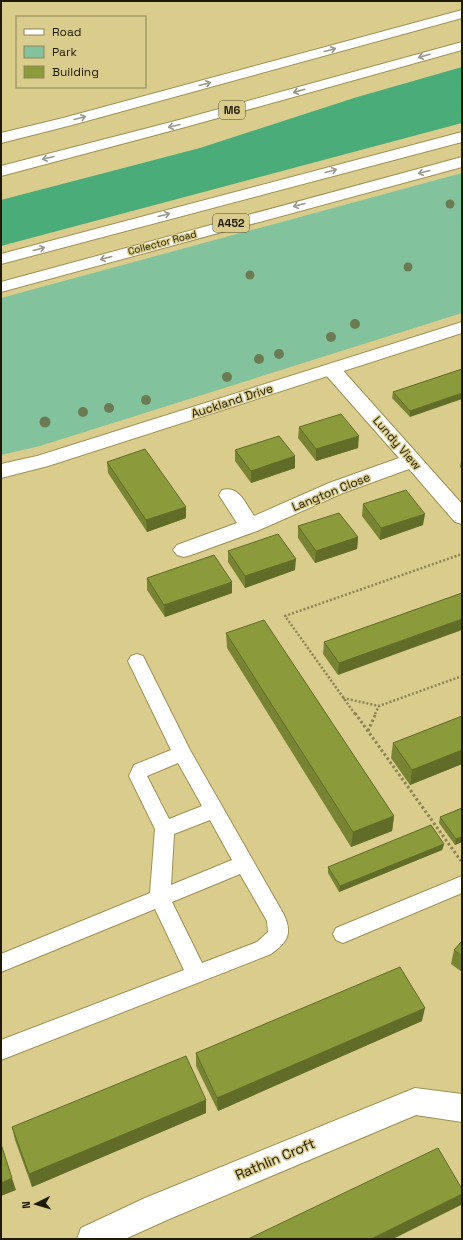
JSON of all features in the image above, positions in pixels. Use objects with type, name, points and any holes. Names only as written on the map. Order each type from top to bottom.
[{"type":"main road","points":[[1,138],[66,122],[462,14]]},
{"type":"main road","name":"M6","points":[[1,170],[184,123],[462,46]]},
{"type":"main road","name":"A452","points":[[1,259],[462,137]]},
{"type":"main road","name":"Collector Road","points":[[1,287],[462,162]]},
{"type":"main road","name":"Auckland Drive","points":[[1,471],[41,461],[332,370],[462,327]]},
{"type":"main road","name":"Lundy View","points":[[332,370],[462,517]]},
{"type":"main road","name":"Langton Close","points":[[184,550],[250,526],[336,488],[412,461]]},
{"type":"main road","points":[[229,495],[250,526]]},
{"type":"main road","name":"Rathlin Croft","points":[[92,1239],[156,1209],[415,1101],[462,1108]]},
{"type":"lane","points":[[1,1050],[264,948],[276,939],[280,930],[276,919],[245,863],[182,753],[137,661]]},
{"type":"lane","points":[[182,753],[141,770],[138,776],[165,829],[160,898],[197,974]]},
{"type":"lane","points":[[165,829],[214,810]]},
{"type":"lane","points":[[1,963],[245,863]]},
{"type":"lane","points":[[343,934],[462,884]]},
{"type":"path","points":[[462,554],[285,616],[462,863]]},
{"type":"path","points":[[343,698],[379,706],[462,676]]},
{"type":"path","points":[[368,731],[379,706]]},
{"type":"green space","points":[[462,67],[462,123],[1,246],[1,200],[200,148],[354,98]]},
{"type":"green space","points":[[462,173],[462,313],[40,446],[1,455],[1,298]]},
{"type":"building","points":[[462,369],[462,393],[410,411],[393,392]]},
{"type":"building","points":[[341,414],[359,436],[316,449],[299,427]]},
{"type":"building","points":[[279,436],[295,456],[251,471],[235,450]]},
{"type":"building","points":[[145,449],[186,507],[146,520],[107,462]]},
{"type":"building","points":[[406,490],[425,514],[381,528],[363,504]]},
{"type":"building","points":[[339,513],[358,537],[316,551],[298,526]]},
{"type":"building","points":[[278,534],[296,559],[245,576],[228,551]]},
{"type":"building","points":[[214,555],[232,582],[164,605],[147,578]]},
{"type":"building","points":[[462,593],[462,619],[339,663],[324,642]]},
{"type":"building","points":[[264,620],[394,816],[353,832],[226,633]]},
{"type":"building","points":[[462,716],[462,750],[412,770],[393,743]]},
{"type":"building","points":[[462,808],[462,837],[456,839],[440,817]]},
{"type":"building","points":[[431,825],[444,844],[340,886],[328,867]]},
{"type":"building","points":[[462,941],[462,956],[454,950]]},
{"type":"building","points":[[400,967],[425,1008],[217,1098],[196,1053]]},
{"type":"building","points":[[186,1056],[206,1100],[29,1174],[12,1127]]},
{"type":"building","points":[[1,1144],[12,1178],[1,1183]]},
{"type":"building","points":[[438,1148],[462,1189],[462,1194],[371,1239],[248,1239]]}]
